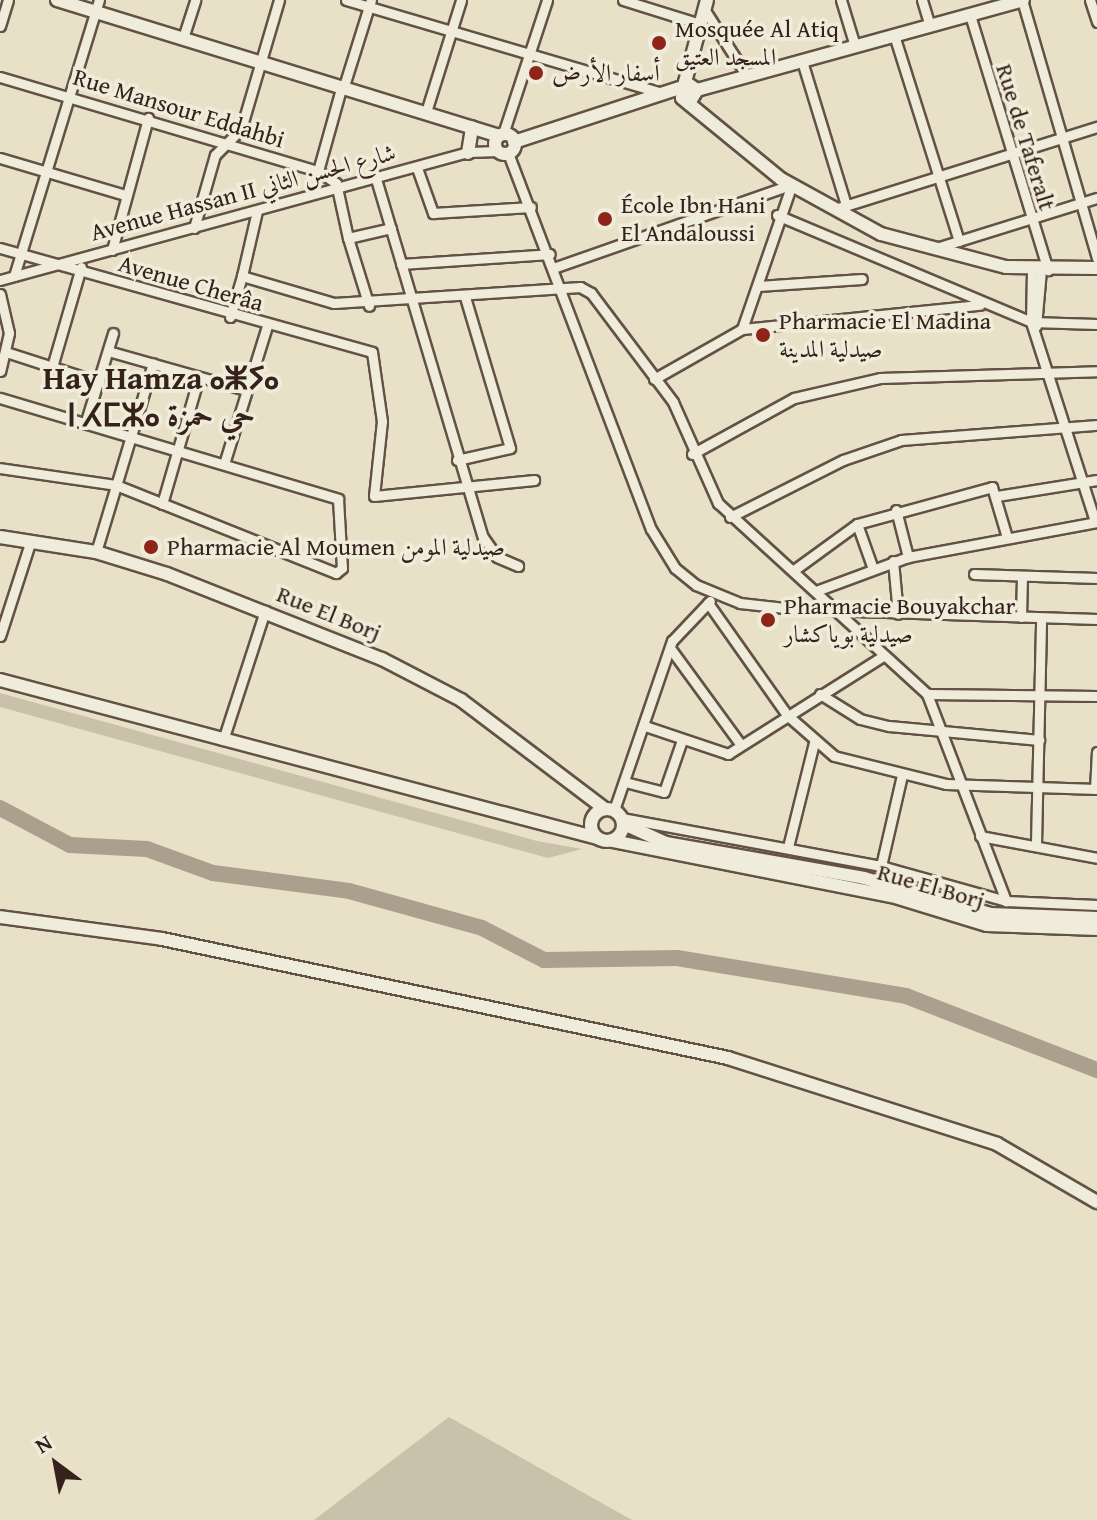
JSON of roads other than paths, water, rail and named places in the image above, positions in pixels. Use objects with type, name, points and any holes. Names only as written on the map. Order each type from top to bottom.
[{"type":"street","points":[[0,26],[8,0]]},
{"type":"street","points":[[57,0],[97,6],[183,38],[472,127],[503,143],[556,267],[651,529],[675,568],[712,599],[787,715],[814,743],[902,775],[960,785],[1036,788],[1096,789],[1097,752]]},
{"type":"street","points":[[183,38],[195,0]]},
{"type":"street","points":[[194,228],[215,155],[230,142],[261,61],[279,0]]},
{"type":"street","points":[[346,0],[370,4],[529,57],[666,95]]},
{"type":"street","points":[[426,112],[461,0]]},
{"type":"street","points":[[503,143],[547,0]]},
{"type":"street","points":[[623,0],[700,24]]},
{"type":"street","points":[[841,0],[855,46]]},
{"type":"street","points":[[922,0],[930,26]]},
{"type":"street","points":[[503,143],[970,15],[1000,3],[1022,0],[1084,203],[1097,258]]},
{"type":"street","points":[[1090,0],[1097,22]]},
{"type":"street","points":[[369,306],[333,190],[334,179],[318,171],[370,4]]},
{"type":"street","points":[[687,92],[706,4]]},
{"type":"street","points":[[706,4],[747,76]]},
{"type":"street","points":[[14,276],[97,6]]},
{"type":"street","name":"Rue de Taferalt","points":[[970,15],[1029,219],[1040,270]]},
{"type":"street","points":[[894,35],[959,241]]},
{"type":"street","points":[[802,61],[846,205]]},
{"type":"street","name":"Rue Mansour Eddahbi","points":[[0,77],[230,142],[318,171]]},
{"type":"street","points":[[650,103],[666,95],[687,92]]},
{"type":"street","points":[[687,92],[790,186],[832,211],[929,250],[1040,270],[1097,268]]},
{"type":"street","points":[[112,250],[148,118]]},
{"type":"street","points":[[468,153],[472,127]]},
{"type":"street","points":[[832,211],[1008,152],[1097,127]]},
{"type":"street","name":"Avenue Hassan II شارع الحسن الثاني","points":[[0,280],[503,143]]},
{"type":"street","points":[[0,158],[125,195]]},
{"type":"street","points":[[417,168],[435,214],[531,207]]},
{"type":"street","points":[[376,179],[465,487],[488,548],[518,566]]},
{"type":"street","points":[[742,329],[758,286],[777,215],[790,186]]},
{"type":"street","points":[[556,267],[790,186]]},
{"type":"street","points":[[929,250],[1097,198]]},
{"type":"street","points":[[230,317],[257,211]]},
{"type":"street","points":[[777,215],[981,305],[1035,325],[1097,324]]},
{"type":"street","points":[[348,238],[391,228]]},
{"type":"street","name":"Avenue Cherâa","points":[[0,248],[230,317],[372,352],[382,421],[374,496],[465,487]]},
{"type":"street","points":[[401,264],[550,254]]},
{"type":"street","points":[[52,367],[84,257]]},
{"type":"street","points":[[816,591],[908,557],[1006,534],[1096,522],[1063,426],[1035,325],[1040,270]]},
{"type":"street","points":[[242,276],[369,306],[562,288],[591,293],[677,410],[692,454],[730,517],[794,570],[927,694],[1006,901]]},
{"type":"street","points":[[758,286],[862,279]]},
{"type":"street","points":[[0,294],[6,352],[0,371]]},
{"type":"street","points":[[457,460],[510,450],[465,297]]},
{"type":"street","points":[[654,379],[742,329],[981,305]]},
{"type":"street","points":[[224,464],[267,326]]},
{"type":"street","points":[[86,421],[113,333]]},
{"type":"street","points":[[108,351],[246,390]]},
{"type":"street","points":[[6,352],[99,382]]},
{"type":"street","points":[[96,552],[153,363]]},
{"type":"street","points":[[692,454],[813,391],[912,374],[1097,371]]},
{"type":"street","points":[[162,504],[199,377]]},
{"type":"street","points":[[0,398],[133,435],[341,501],[340,572],[116,485],[0,468]]},
{"type":"street","points":[[730,517],[871,448],[1063,426],[1097,425]]},
{"type":"street","points":[[465,487],[534,480]]},
{"type":"street","points":[[997,496],[1097,480]]},
{"type":"street","points":[[794,570],[857,524],[896,510],[992,487],[1006,534]]},
{"type":"street","points":[[896,510],[908,557]]},
{"type":"street","points":[[857,524],[873,569]]},
{"type":"street","name":"Rue El Borj","points":[[0,537],[96,552],[265,611],[461,700],[616,815],[666,843],[864,878],[990,914],[1097,918]]},
{"type":"street","points":[[0,636],[31,540]]},
{"type":"street","points":[[893,561],[898,614]]},
{"type":"street","points":[[974,574],[1097,578]]},
{"type":"street","points":[[1021,617],[1022,576]]},
{"type":"street","points":[[712,599],[838,612],[1097,619]]},
{"type":"street","points":[[613,841],[625,782],[670,648],[712,599]]},
{"type":"street","points":[[223,740],[265,611]]},
{"type":"street","points":[[1036,844],[1041,618]]},
{"type":"street","points":[[670,648],[741,745]]},
{"type":"street","points":[[645,726],[721,755],[883,656]]},
{"type":"street","name":"Rue El Borj","points":[[0,680],[597,838],[892,896],[987,925],[1097,929]]},
{"type":"street","points":[[820,694],[860,719],[941,733],[1039,740]]},
{"type":"street","points":[[927,694],[1097,696]]},
{"type":"street","points":[[625,782],[664,792],[682,740]]},
{"type":"street","points":[[788,847],[814,743]]},
{"type":"street","points":[[881,866],[902,775]]},
{"type":"street","points":[[597,838],[592,818],[616,815],[881,866],[1006,901],[1097,905]]},
{"type":"street","points":[[980,836],[1036,844],[1097,858]]},
{"type":"street","points":[[0,917],[162,939],[728,1058],[997,1144],[1097,1202]]},
{"type":"waterway","points":[[0,808],[70,845],[147,849],[213,873],[349,891],[482,928],[544,960],[677,958],[906,996],[1097,1070]]},
{"type":"place","name":"Mosquée Al Atiq المسجد العتيق","points":[[659,43]]},
{"type":"place","name":"أسفار الأرض","points":[[536,73]]},
{"type":"place","name":"École Ibn Hani El Andaloussi","points":[[605,219]]},
{"type":"place","name":"Pharmacie El Madina صيدلية المدينة","points":[[763,335]]},
{"type":"place","name":"Pharmacie Al Moumen صيدلية المومن","points":[[151,547]]},
{"type":"place","name":"Pharmacie Bouyakchar صيدلية بوياكشار","points":[[768,620]]},
{"type":"district","name":"Hay Hamza ⴰⵥⵢⴰ ⵏ ⵃⵎⵣⴰ حي حمزة","points":[[161,398]]}]
